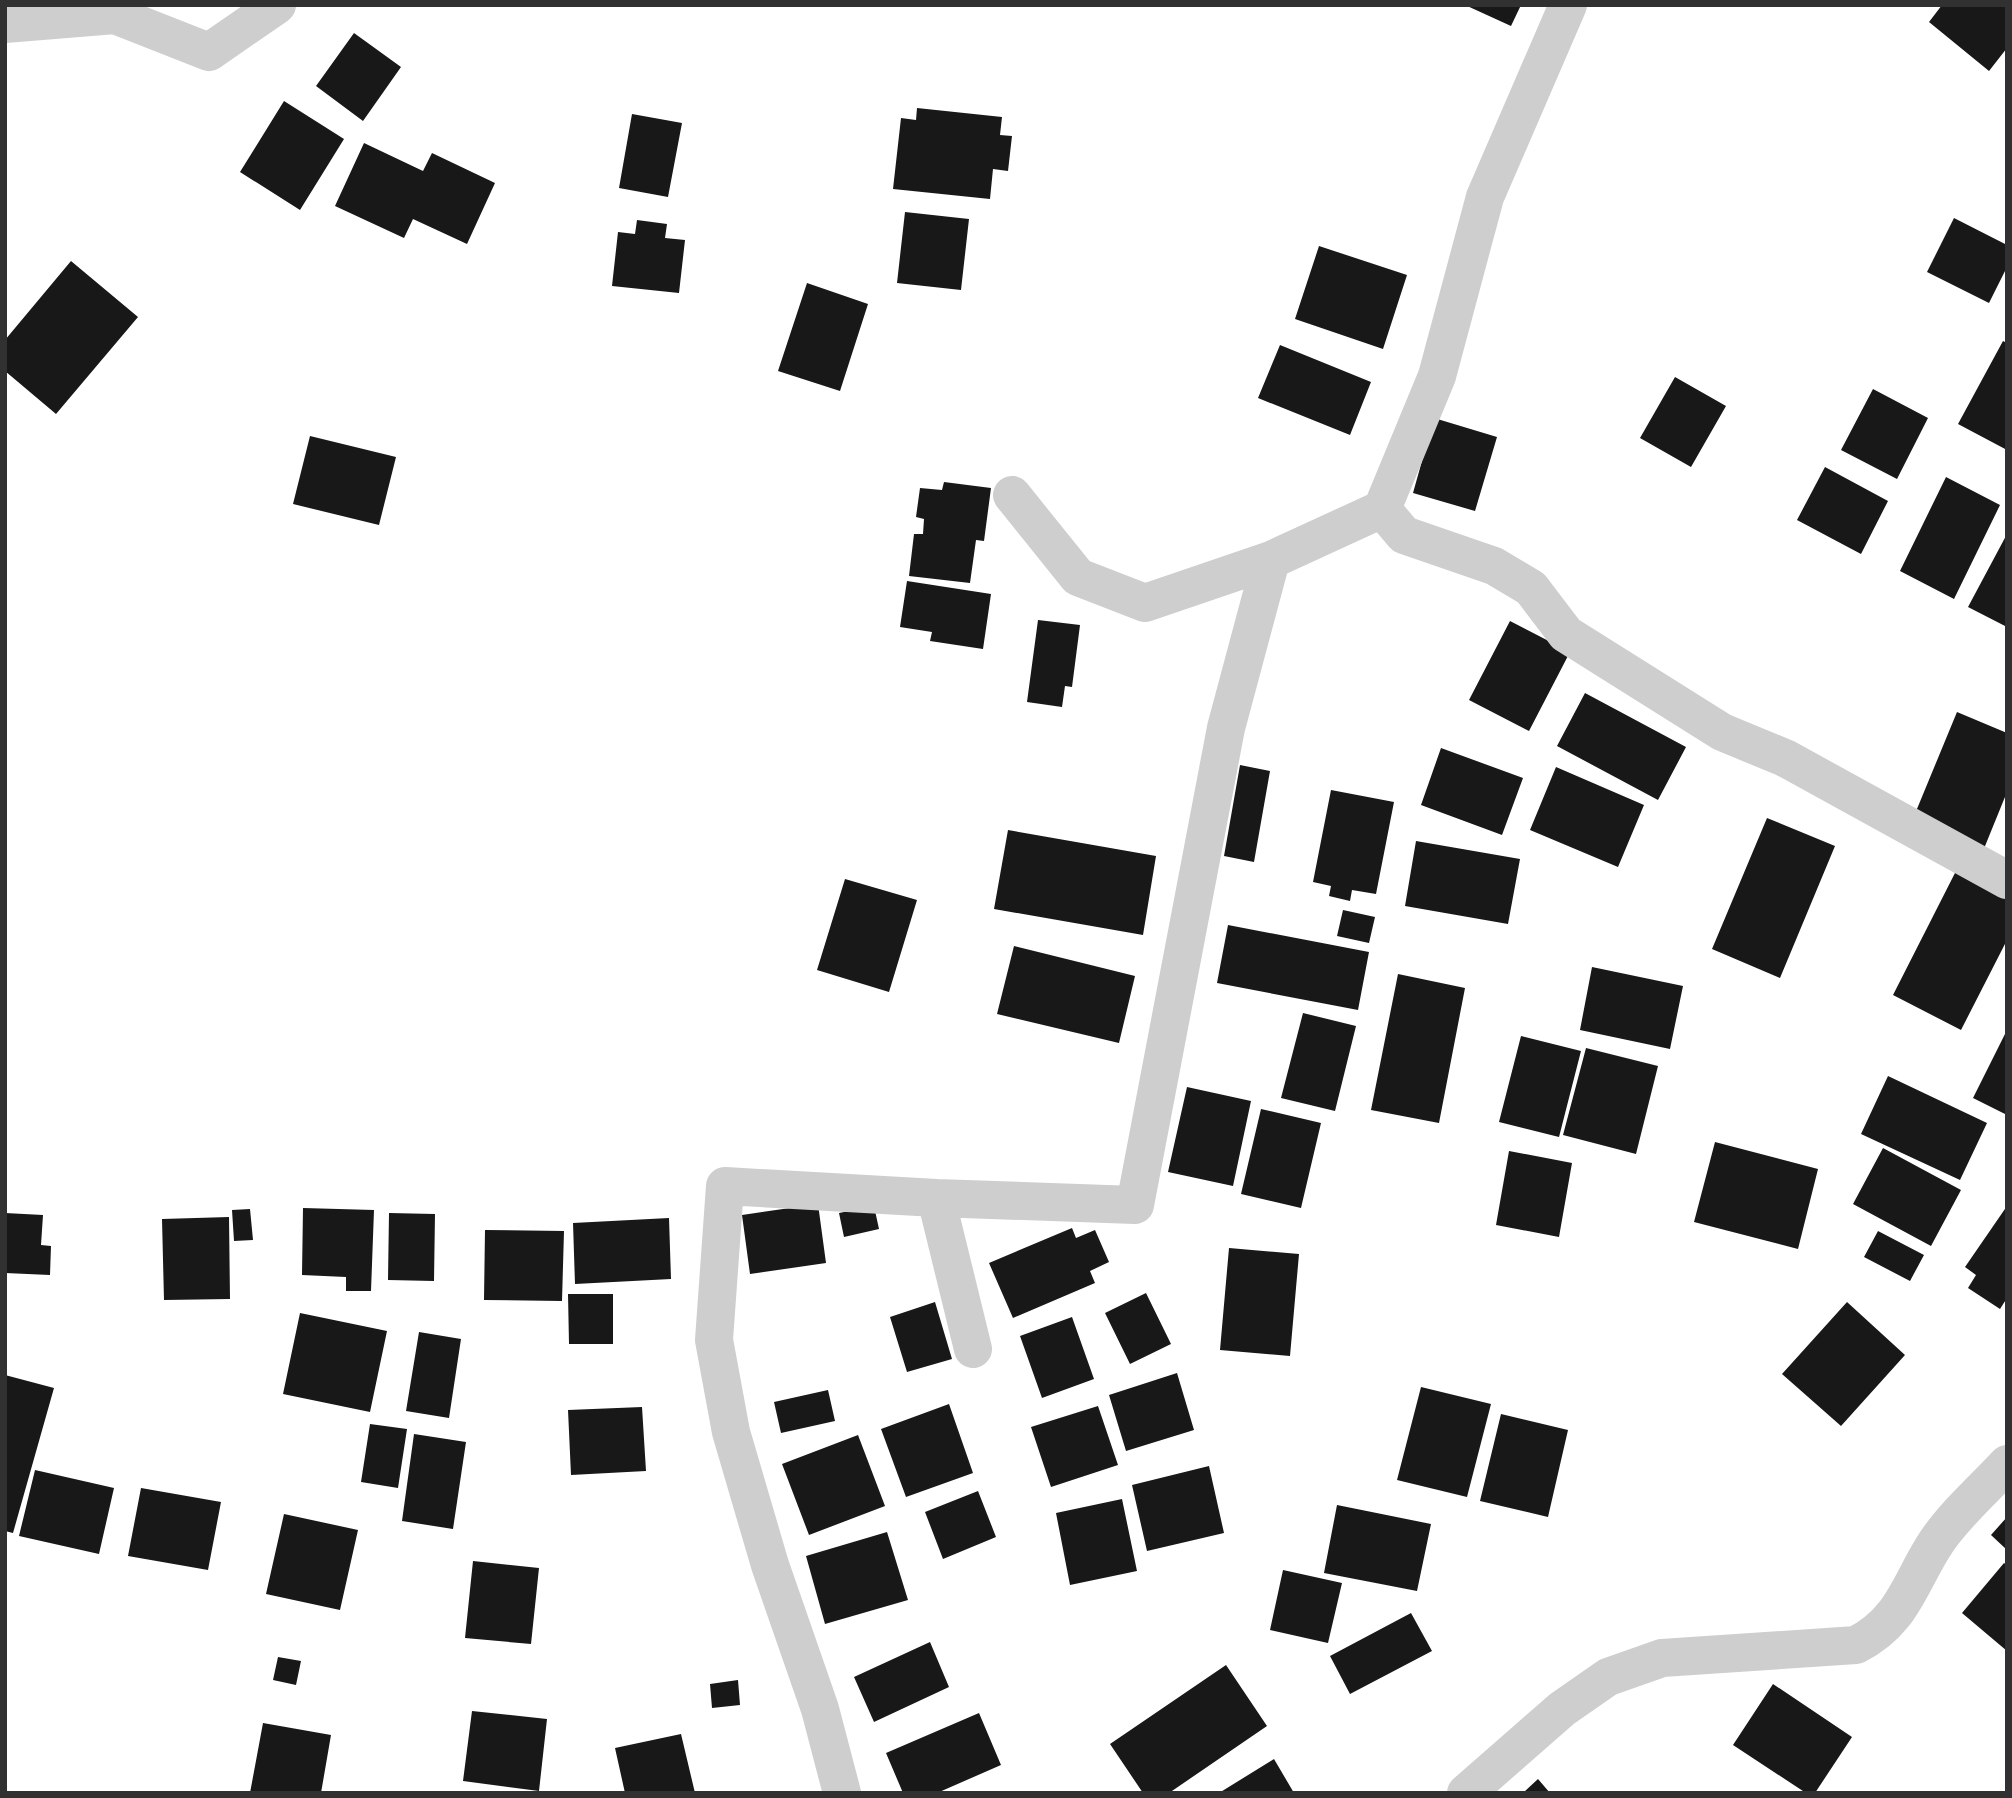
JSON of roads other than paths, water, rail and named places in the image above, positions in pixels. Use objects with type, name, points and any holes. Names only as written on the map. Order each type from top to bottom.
[{"type":"street","points":[[5,24],[114,15],[209,52],[277,5]]},
{"type":"street","points":[[1012,495],[1077,577],[1145,603],[1271,560],[1382,509],[1437,376],[1485,197],[1567,5]]},
{"type":"street","points":[[1382,509],[1405,535],[1494,566],[1531,588],[1566,634],[1722,732],[1785,758],[2007,880]]},
{"type":"street","points":[[842,1793],[820,1709],[770,1565],[731,1432],[714,1340],[724,1186],[936,1198],[1135,1205],[1226,729],[1271,560]]},
{"type":"street","points":[[936,1198],[973,1349]]},
{"type":"street","points":[[1466,1793],[1562,1710],[1608,1677],[1662,1658],[1856,1644],[1876,1635],[1898,1613],[1938,1539],[2007,1464]]}]
